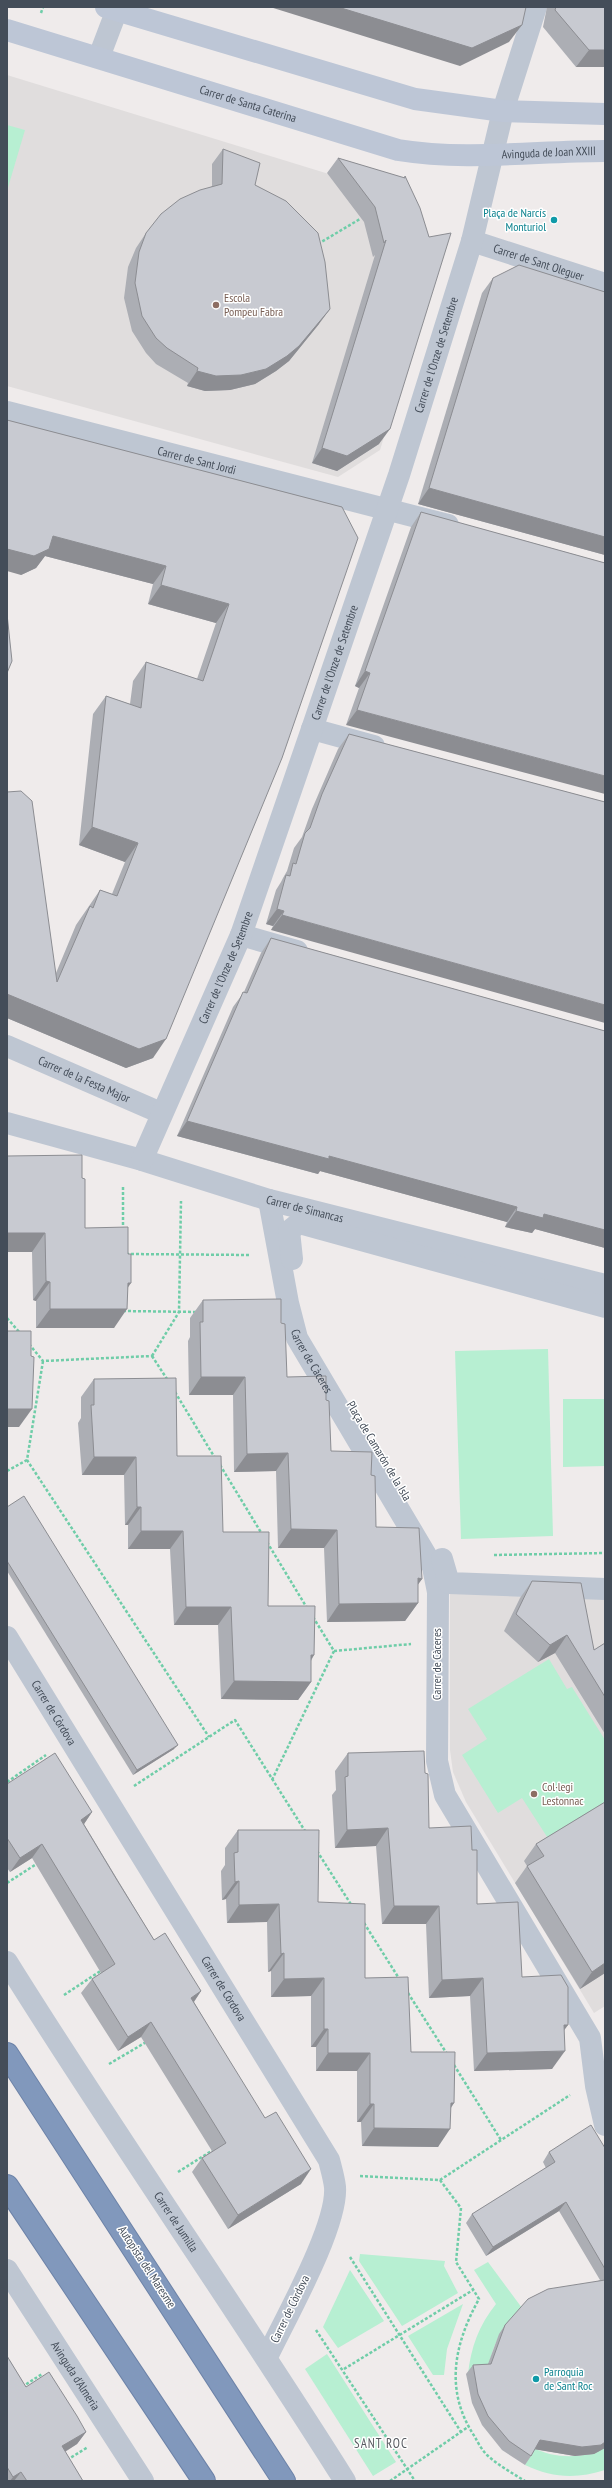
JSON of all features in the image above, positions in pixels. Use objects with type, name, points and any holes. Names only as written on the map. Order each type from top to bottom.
[{"type":"highway","name":"Autopista del Maresme","points":[[7,2054],[284,2481]]},
{"type":"highway","points":[[7,2186],[204,2481]]},
{"type":"street","name":"Carrer de l'Onze de Setembre","points":[[142,1160],[241,935],[312,729],[387,508],[472,241],[503,111],[536,7]]},
{"type":"street","points":[[99,57],[114,8],[415,99],[503,111],[605,114]]},
{"type":"street","name":"Carrer de Santa Caterina","points":[[7,30],[398,150],[420,154],[492,154]]},
{"type":"street","name":"Avinguda de Joan XXIII","points":[[492,154],[605,151]]},
{"type":"street","name":"Carrer de Sant Oleguer","points":[[472,241],[605,284]]},
{"type":"street","name":"Carrer de Sant Jordi","points":[[7,412],[350,501],[387,508],[470,531]]},
{"type":"street","points":[[312,729],[397,752]]},
{"type":"street","points":[[241,935],[317,956]]},
{"type":"street","name":"Carrer de la Festa Major","points":[[7,1046],[161,1114]]},
{"type":"street","name":"Carrer de Simancas","points":[[7,1123],[142,1160],[269,1200],[603,1285]]},
{"type":"street","name":"Carrer de Càceres","points":[[269,1200],[288,1303],[298,1338],[433,1567],[438,1592],[437,1761],[445,1795],[590,2038],[596,2086],[605,2125]]},
{"type":"street","name":"Plaça de Camarón de la Isla","points":[[605,1307],[299,1223],[289,1230],[302,1314],[312,1338],[433,1539],[445,1568],[447,1583],[605,1590]]},
{"type":"street","name":"Carrer de Còrdova","points":[[7,1637],[329,2160],[335,2187],[330,2218],[309,2271],[267,2357]]},
{"type":"street","name":"Carrer de Jumilla","points":[[7,1962],[109,2120],[267,2357],[345,2481]]},
{"type":"street","name":"Avinguda d'Almeria","points":[[7,2270],[143,2481]]},
{"type":"path","points":[[313,247],[360,219]]},
{"type":"path","points":[[123,1185],[123,1231]]},
{"type":"path","points":[[152,1356],[179,1312],[181,1201]]},
{"type":"path","points":[[123,1254],[256,1255]]},
{"type":"path","points":[[123,1305],[123,1312],[202,1312]]},
{"type":"path","points":[[7,1318],[43,1361],[27,1460],[209,1737]]},
{"type":"path","points":[[43,1361],[152,1356]]},
{"type":"path","points":[[152,1356],[168,1382]]},
{"type":"path","points":[[173,1389],[334,1651]]},
{"type":"path","points":[[7,1472],[27,1460]]},
{"type":"path","points":[[488,1555],[605,1553]]},
{"type":"path","points":[[334,1651],[418,1644]]},
{"type":"path","points":[[272,1780],[334,1651]]},
{"type":"path","points":[[134,1786],[235,1720],[306,1833]]},
{"type":"path","points":[[7,1782],[46,1755]]},
{"type":"path","points":[[315,1847],[353,1907]]},
{"type":"path","points":[[7,1883],[40,1862]]},
{"type":"path","points":[[361,1920],[501,2140]]},
{"type":"path","points":[[64,1994],[104,1969]]},
{"type":"path","points":[[109,2064],[149,2040]]},
{"type":"path","points":[[358,2176],[440,2180],[574,2092]]},
{"type":"path","points":[[178,2172],[217,2147]]},
{"type":"path","points":[[440,2180],[461,2208],[456,2262],[479,2299],[465,2324],[454,2378],[458,2406],[468,2427],[486,2454],[525,2481]]},
{"type":"path","points":[[350,2257],[461,2432]]},
{"type":"path","points":[[344,2369],[474,2290]]},
{"type":"path","points":[[316,2330],[344,2369],[416,2481]]},
{"type":"path","points":[[19,2388],[44,2373]]},
{"type":"path","points":[[390,2481],[468,2427]]},
{"type":"path","points":[[65,2461],[90,2445]]},
{"type":"shaded area","name":"Escola Pompeu Fabra","points":[[7,75],[394,194],[441,252],[380,450],[338,477],[7,386]]},
{"type":"shaded area","name":"Col·legi Lestonnac","points":[[450,1584],[605,1590],[605,2006],[594,2013],[466,1802],[453,1772],[450,1750]]},
{"type":"green space","points":[[7,125],[25,130],[7,191]]},
{"type":"green space","points":[[548,1349],[553,1536],[461,1539],[455,1351]]},
{"type":"green space","points":[[563,1399],[605,1399],[605,1466],[563,1467]]},
{"type":"green space","points":[[549,1659],[567,1689],[572,1687],[605,1740],[605,1810],[551,1843],[522,1798],[498,1813],[462,1755],[487,1739],[468,1709]]},
{"type":"green space","points":[[360,2254],[445,2261],[444,2266],[458,2293],[402,2326],[359,2261]]},
{"type":"green space","points":[[488,2262],[522,2308],[503,2329],[495,2345],[488,2373],[468,2374],[471,2355],[480,2328],[496,2304],[474,2270]]},
{"type":"green space","points":[[350,2270],[384,2321],[338,2348],[323,2327]]},
{"type":"green space","points":[[463,2304],[447,2349],[444,2375],[433,2375],[408,2336]]},
{"type":"green space","points":[[327,2354],[396,2462],[373,2476],[305,2369]]},
{"type":"green space","points":[[534,2448],[542,2452],[560,2456],[579,2456],[597,2452],[605,2448],[605,2470],[575,2476],[545,2473],[525,2465]]},
{"type":"building","points":[[338,7],[526,7],[522,25],[472,48]]},
{"type":"building","points":[[556,7],[605,7],[605,50],[589,50],[555,10]]},
{"type":"building","points":[[223,149],[260,163],[255,185],[286,201],[318,233],[325,262],[330,309],[299,346],[287,356],[266,369],[241,375],[216,376],[197,371],[198,368],[167,348],[156,338],[142,316],[135,283],[139,252],[146,233],[161,214],[180,199],[200,190],[222,184]]},
{"type":"building","points":[[338,158],[405,178],[405,176],[420,208],[429,237],[451,233],[390,429],[347,456],[322,448],[386,240],[384,243],[375,207]]},
{"type":"building","points":[[519,265],[605,292],[605,537],[429,488],[493,278]]},
{"type":"building","points":[[7,420],[342,507],[358,538],[282,758],[166,1039],[139,1049],[7,994],[7,792],[21,791],[32,801],[57,982],[90,906],[93,908],[100,890],[117,896],[138,843],[92,827],[106,696],[141,708],[146,662],[203,681],[229,604],[161,585],[166,566],[53,536],[49,549],[34,556],[7,549]]},
{"type":"building","points":[[421,512],[605,563],[605,776],[357,710],[370,673],[365,671]]},
{"type":"building","points":[[7,614],[12,661],[7,673]]},
{"type":"building","points":[[349,734],[605,802],[605,1005],[282,915],[284,911],[277,909],[286,875],[290,876],[293,863],[296,864],[305,833],[310,828],[322,794]]},
{"type":"building","points":[[271,938],[605,1031],[605,1230],[544,1214],[543,1218],[516,1211],[517,1207],[329,1156],[329,1159],[187,1121],[243,992],[247,993]]},
{"type":"building","points":[[82,1155],[82,1178],[85,1179],[85,1228],[128,1227],[128,1254],[131,1254],[131,1283],[128,1283],[127,1309],[50,1309],[50,1282],[46,1281],[45,1233],[7,1233],[7,1156]]},
{"type":"building","points":[[281,1299],[281,1323],[285,1324],[287,1377],[326,1376],[326,1400],[329,1401],[331,1451],[372,1452],[371,1475],[375,1476],[376,1527],[419,1528],[422,1579],[418,1578],[418,1603],[339,1604],[337,1530],[291,1529],[288,1453],[247,1454],[245,1377],[201,1377],[200,1322],[203,1322],[203,1300]]},
{"type":"building","points":[[7,1331],[31,1331],[31,1356],[34,1357],[32,1409],[7,1409]]},
{"type":"building","points":[[176,1378],[177,1456],[221,1456],[223,1532],[269,1532],[268,1606],[315,1606],[314,1655],[311,1655],[311,1682],[234,1681],[231,1607],[186,1607],[183,1531],[141,1531],[141,1507],[137,1507],[136,1457],[94,1457],[91,1405],[94,1405],[94,1379]]},
{"type":"building","points":[[24,1496],[178,1745],[137,1770],[7,1561],[7,1507]]},
{"type":"building","points":[[532,1581],[581,1583],[594,1650],[605,1643],[605,1697],[567,1635],[550,1645],[516,1614]]},
{"type":"building","points":[[424,1751],[425,1773],[428,1774],[429,1828],[471,1826],[472,1850],[477,1850],[477,1904],[518,1902],[522,1977],[561,1975],[568,1987],[568,2025],[564,2025],[565,2051],[487,2053],[483,1978],[442,1980],[439,1906],[394,1906],[388,1828],[347,1830],[345,1777],[348,1776],[348,1753]]},
{"type":"building","points":[[55,1753],[92,1812],[81,1820],[117,1880],[154,1940],[165,1933],[201,1991],[191,1998],[265,2118],[276,2112],[311,2169],[238,2215],[202,2158],[226,2143],[151,2022],[128,2037],[92,1979],[115,1964],[42,1844],[20,1858],[7,1838],[7,1784]]},
{"type":"building","points":[[605,1802],[605,1963],[592,1972],[527,1866],[544,1856],[536,1844]]},
{"type":"building","points":[[238,1830],[319,1830],[318,1902],[365,1904],[365,1978],[408,1977],[411,2052],[455,2052],[454,2103],[451,2103],[450,2129],[374,2128],[374,2104],[370,2104],[370,2053],[328,2053],[328,2029],[324,2029],[324,1978],[284,1979],[284,1953],[281,1954],[279,1904],[239,1905],[239,1881],[235,1882],[234,1853],[238,1852]]},
{"type":"building","points":[[591,2125],[605,2148],[605,2269],[566,2202],[493,2247],[472,2214],[555,2162],[549,2152]]},
{"type":"building","name":"Parroquia de Sant Roc","points":[[605,2280],[605,2442],[601,2445],[582,2447],[540,2440],[531,2456],[509,2441],[488,2416],[478,2394],[473,2365],[491,2364],[505,2325],[528,2299],[548,2289]]},
{"type":"building","points":[[7,2356],[26,2387],[49,2372],[77,2416],[86,2432],[62,2446],[83,2481],[27,2481],[21,2472],[13,2477],[7,2467]]},
{"type":"place","name":"Plaça de Narcís Monturiol","points":[[554,220]]},
{"type":"place","name":"Escola Pompeu Fabra","points":[[216,305]]},
{"type":"place","name":"Col·legi Lestonnac","points":[[534,1794]]},
{"type":"place","name":"Parroquia de Sant Roc","points":[[536,2379]]},
{"type":"district","name":"SANT ROC","points":[[381,2443]]}]
